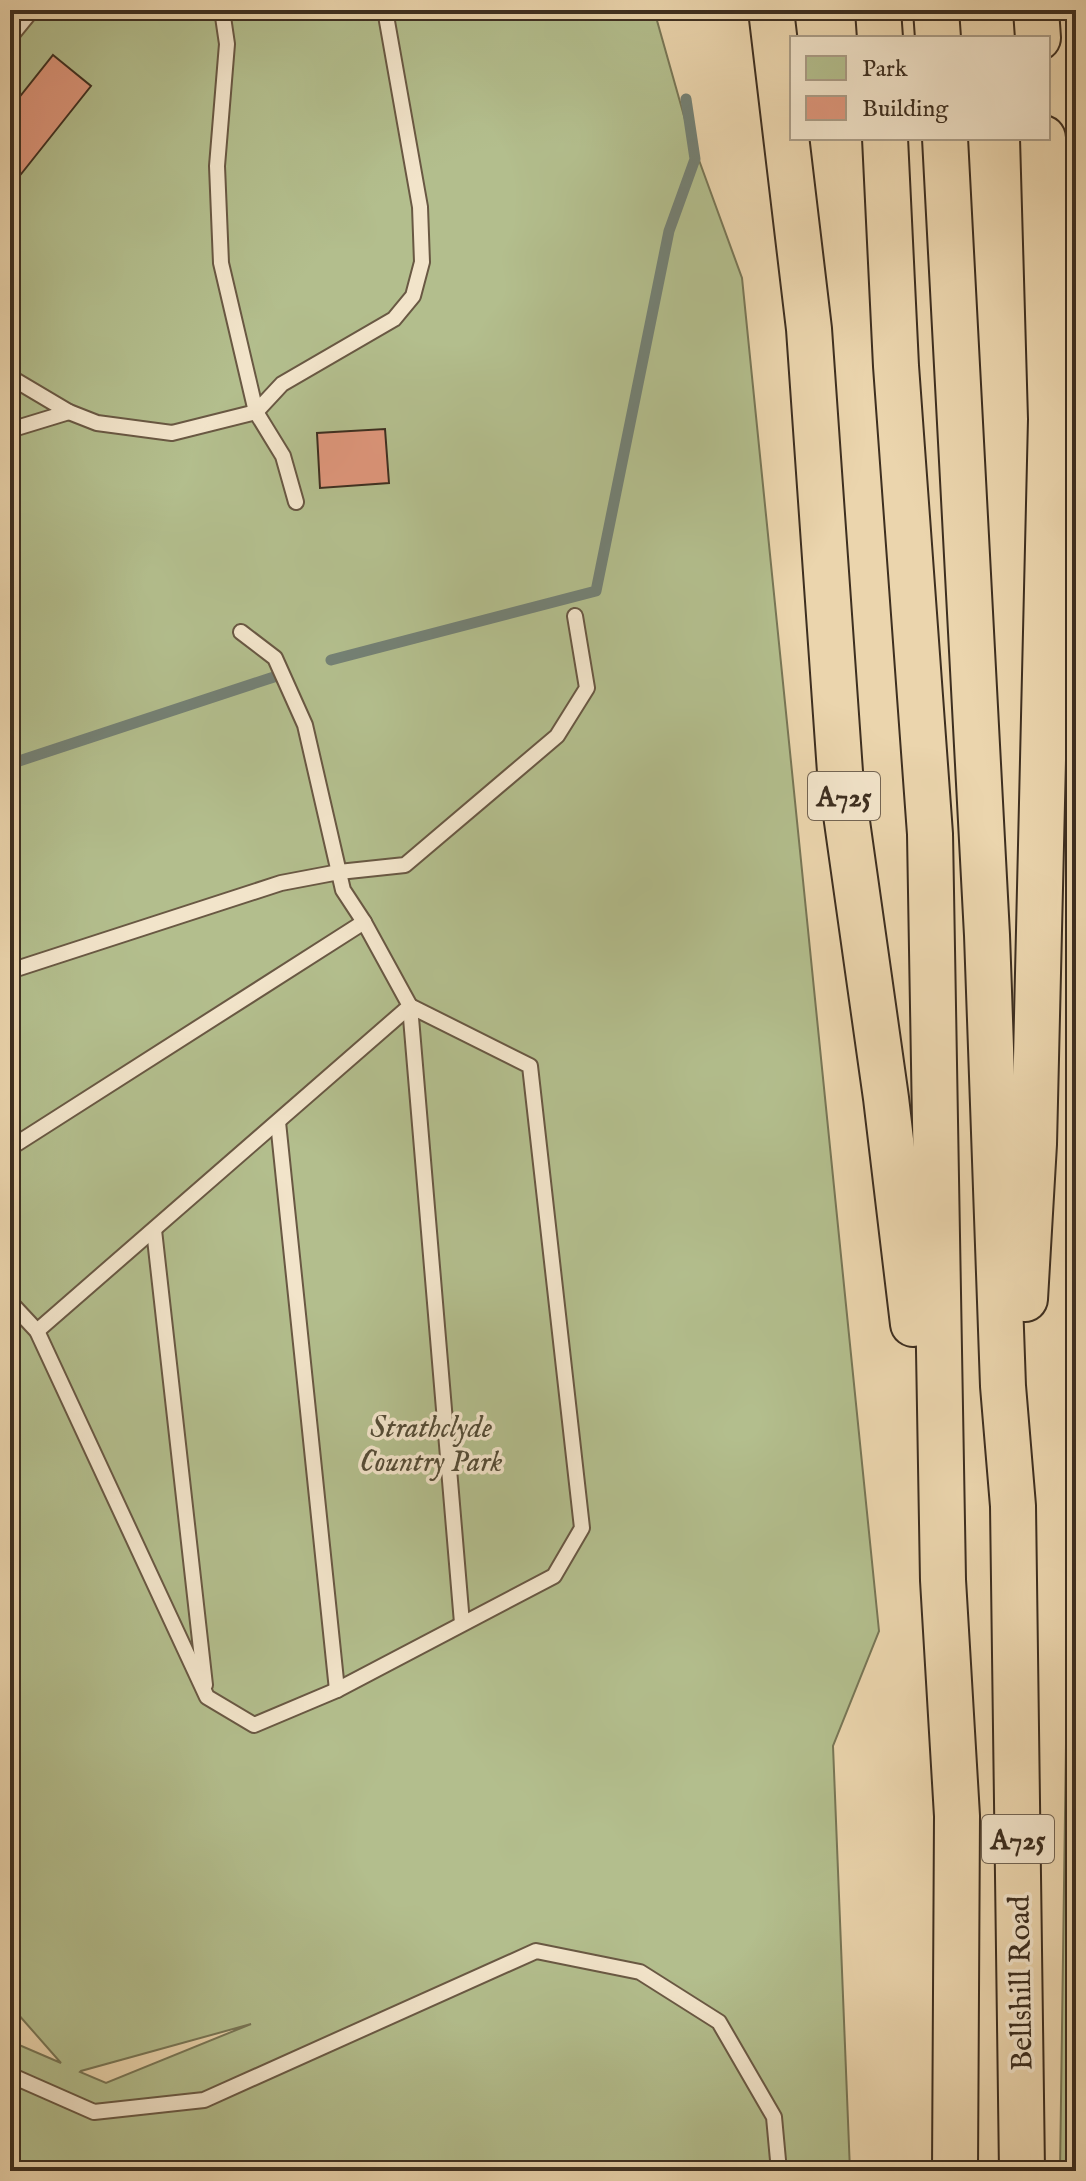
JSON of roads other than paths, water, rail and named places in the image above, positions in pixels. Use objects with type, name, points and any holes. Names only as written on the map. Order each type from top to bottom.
[{"type":"highway","name":"A725","points":[[771,10],[809,329],[840,772],[886,1098],[943,1580]]},
{"type":"highway","points":[[878,10],[880,36]]},
{"type":"highway","points":[[936,10],[938,36]]},
{"type":"highway","points":[[1036,10],[1038,36]]},
{"type":"highway","name":"A725","points":[[885,140],[896,366],[930,834],[943,1580]]},
{"type":"highway","name":"A725","points":[[945,140],[987,935],[1003,1386],[1013,1506]]},
{"type":"highway","name":"A725","points":[[1013,1506],[1034,1144],[1051,419],[1043,140]]},
{"type":"highway","name":"Bellshill Road","points":[[1013,1506],[1022,2171]]},
{"type":"highway","name":"Bellshill Road","points":[[943,1580],[957,1816],[955,2171]]},
{"type":"lane","points":[[10,37],[32,10]]},
{"type":"lane","points":[[222,10],[227,44],[217,166],[221,263],[256,412],[283,456],[296,502]]},
{"type":"lane","points":[[10,377],[69,412],[97,423],[172,433],[256,412],[282,384],[394,319],[413,296],[422,262],[420,207],[385,10]]},
{"type":"lane","points":[[10,430],[69,412]]},
{"type":"lane","points":[[10,971],[281,883],[339,872],[405,865],[557,736],[587,688],[575,616]]},
{"type":"lane","points":[[241,632],[275,658],[305,725],[343,890],[410,1006],[462,1623]]},
{"type":"lane","points":[[10,1148],[364,922]]},
{"type":"lane","points":[[37,1331],[410,1006]]},
{"type":"lane","points":[[10,1302],[37,1331],[207,1697],[254,1725],[337,1690],[554,1576],[582,1528],[530,1066],[410,1006]]},
{"type":"lane","points":[[278,1122],[337,1690]]},
{"type":"lane","points":[[154,1230],[207,1697]]},
{"type":"lane","points":[[10,2075],[94,2112],[204,2100],[536,1951],[640,1972],[719,2022],[774,2117],[779,2171]]},
{"type":"waterway","points":[[331,660],[596,591],[669,231],[695,159],[686,99]]},
{"type":"waterway","points":[[1067,443],[1076,465]]},
{"type":"waterway","points":[[10,764],[280,675]]},
{"type":"park label","name":"Strathclyde Country Park","points":[[431,1444]]}]
